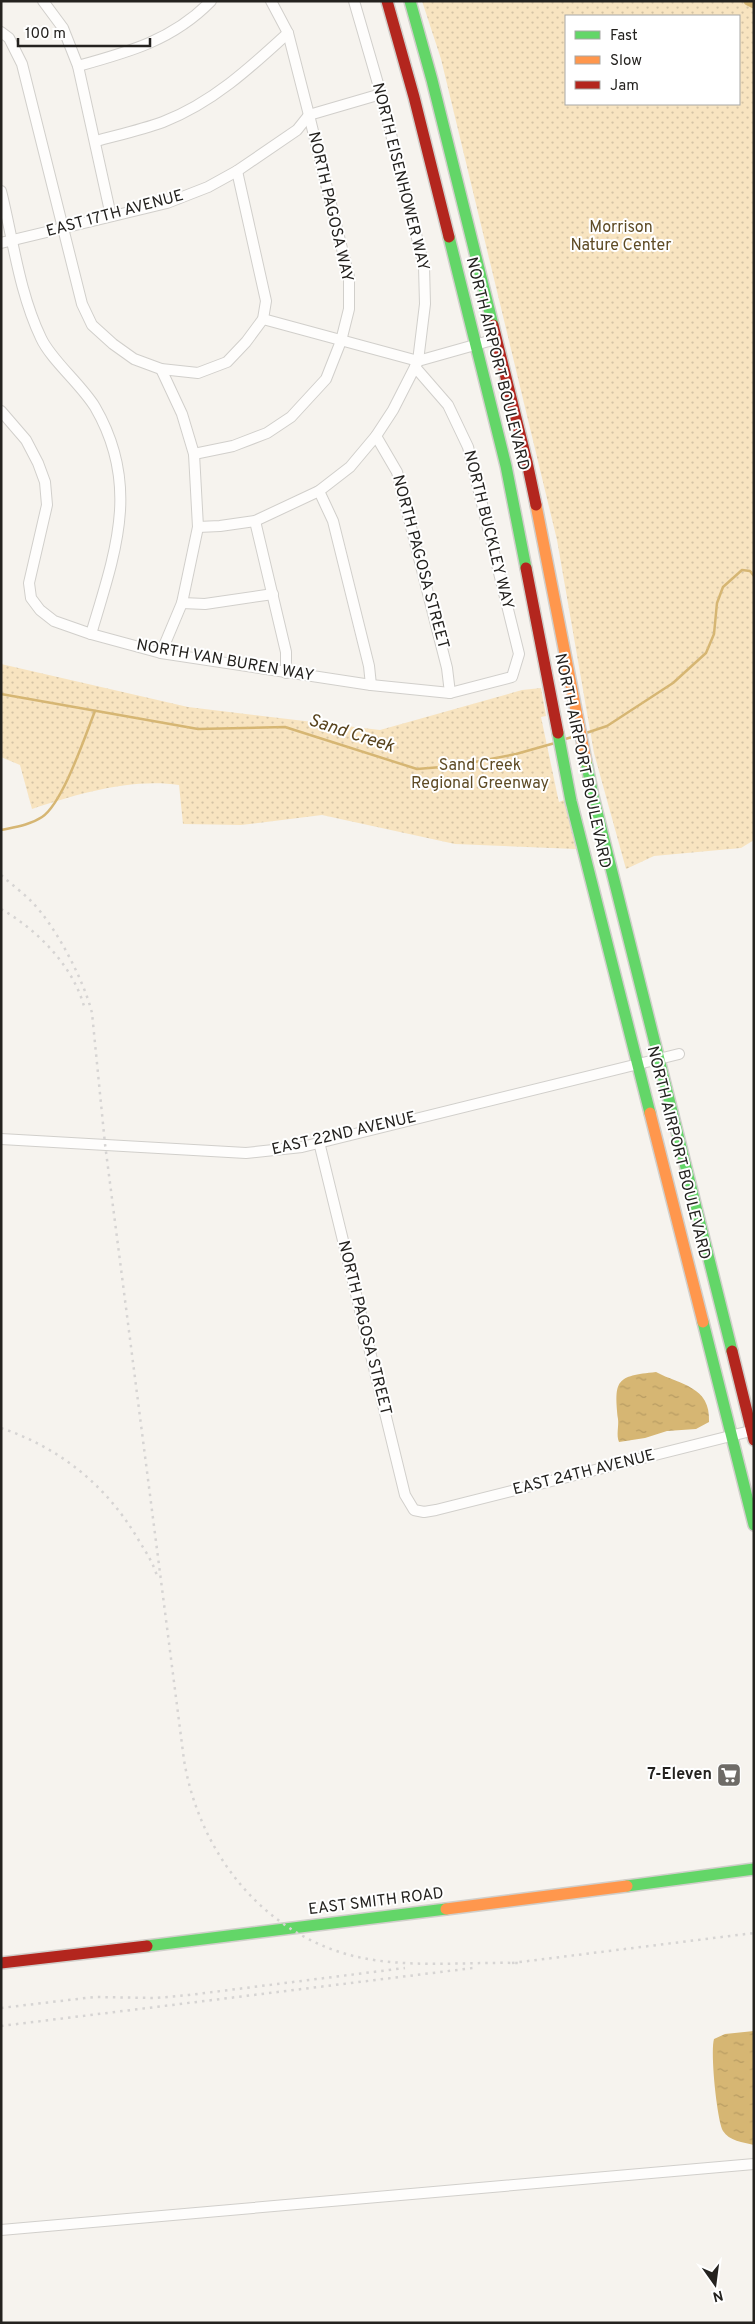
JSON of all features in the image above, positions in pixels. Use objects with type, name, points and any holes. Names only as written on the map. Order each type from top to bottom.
[{"type":"main road","name":"NORTH AIRPORT BOULEVARD","points":[[387,1],[477,345],[506,466],[571,801],[639,1063],[754,1525]]},
{"type":"main road","name":"NORTH AIRPORT BOULEVARD","points":[[410,1],[531,480],[593,796],[753,1433]]},
{"type":"main road","name":"EAST SMITH ROAD","points":[[1,1963],[387,1917],[754,1869]]},
{"type":"street","points":[[43,1],[63,28],[78,66],[112,216]]},
{"type":"street","points":[[78,66],[130,52],[173,32],[211,1]]},
{"type":"street","name":"NORTH PAGOSA WAY","points":[[194,454],[233,446],[267,432],[291,417],[326,379],[342,341],[349,309],[349,277],[309,115],[288,33],[271,1]]},
{"type":"street","name":"NORTH EISENHOWER WAY","points":[[198,527],[255,521],[319,491],[350,467],[376,436],[393,410],[416,364],[425,304],[424,266],[381,94],[354,1]]},
{"type":"street","points":[[1,32],[9,38],[22,64],[82,304],[92,325],[113,344],[134,359],[161,369],[198,373],[227,362],[246,342],[263,319],[266,301],[237,171]]},
{"type":"street","points":[[96,141],[163,122],[207,100],[247,71],[288,33]]},
{"type":"street","points":[[309,115],[381,94]]},
{"type":"street","name":"EAST 17TH AVENUE","points":[[1,243],[167,202],[208,187],[237,171],[297,130],[309,115]]},
{"type":"street","points":[[1,191],[25,294],[41,339],[94,405],[110,436],[118,467],[122,511],[116,551],[92,634]]},
{"type":"street","points":[[263,319],[416,364],[496,339]]},
{"type":"street","name":"NORTH BUCKLEY WAY","points":[[416,364],[448,405],[468,447],[519,654],[512,676]]},
{"type":"street","points":[[161,369],[182,414],[194,454],[198,527],[182,604],[161,653]]},
{"type":"street","name":"NORTH VAN BUREN WAY","points":[[1,410],[26,440],[45,482],[47,505],[29,582],[31,598],[40,610],[54,621],[92,634],[161,653],[371,685],[450,693],[512,676]]},
{"type":"street","name":"NORTH PAGOSA STREET","points":[[376,436],[397,472],[447,668],[450,693]]},
{"type":"street","points":[[319,491],[333,521],[369,666],[371,685]]},
{"type":"street","points":[[255,521],[286,652],[286,672]]},
{"type":"street","points":[[182,604],[205,604],[273,594]]},
{"type":"street","name":"EAST 22ND AVENUE","points":[[1,1139],[246,1153],[276,1151],[320,1142],[679,1054]]},
{"type":"street","name":"NORTH PAGOSA STREET","points":[[320,1142],[405,1495],[414,1510]]},
{"type":"street","name":"EAST 24TH AVENUE","points":[[414,1510],[424,1512],[436,1510],[731,1435],[753,1433]]},
{"type":"street","points":[[1,2230],[754,2164]]},
{"type":"green space","name":"Morrison Nature Center","points":[[422,1],[754,1],[754,840],[741,848],[654,856],[626,869],[594,753],[557,540],[441,59]]},
{"type":"green space","name":"Sand Creek Regional Greenway","points":[[1,664],[188,707],[380,730],[522,690],[541,688],[546,716],[541,717],[558,798],[559,802],[564,800],[576,849],[455,844],[322,815],[241,825],[183,824],[179,785],[161,783],[104,789],[32,809],[20,765],[1,757]]},
{"type":"water","points":[[656,1372],[692,1388],[699,1394],[705,1401],[709,1422],[696,1429],[667,1431],[645,1438],[619,1442],[617,1396],[620,1382],[625,1378]]},
{"type":"water","points":[[754,2031],[754,2145],[733,2139],[723,2131],[716,2100],[713,2046],[714,2039],[725,2034]]},
{"type":"waterway","points":[[748,1],[754,4]]},
{"type":"waterway","name":"Sand Creek","points":[[586,733],[607,726],[673,683],[706,653],[714,634],[717,603],[723,587],[742,570],[750,571],[754,576]]},
{"type":"waterway","name":"Sand Creek","points":[[1,694],[198,729],[285,727],[417,769],[454,766],[516,754],[555,743]]},
{"type":"waterway","points":[[1,830],[32,822],[42,817],[50,809],[58,798],[73,768],[95,711]]},
{"type":"waterway","name":"Sand Creek","points":[[565,739],[576,736]]},
{"type":"railway","points":[[1,875],[31,901],[50,924],[76,969],[92,1013],[105,1144],[184,1760],[193,1796],[206,1830],[224,1862],[246,1891],[273,1916],[303,1936],[337,1951],[374,1960],[392,1962],[446,1964],[518,1963]]},
{"type":"railway","points":[[1,909],[41,939],[64,965],[73,979],[85,1010]]},
{"type":"railway","points":[[1,1428],[43,1446],[80,1471],[96,1485],[138,1539],[149,1557],[157,1576]]},
{"type":"railway","points":[[512,1963],[754,1933]]},
{"type":"railway","points":[[1,2008],[94,1997],[156,1998],[189,1995],[405,1968]]},
{"type":"railway","points":[[1,2026],[473,1968]]},
{"type":"traffic: fast","points":[[410,1],[432,80],[493,325]]},
{"type":"traffic: fast","points":[[449,237],[506,466],[526,568]]},
{"type":"traffic: fast","points":[[558,733],[571,801],[650,1113]]},
{"type":"traffic: fast","points":[[586,761],[593,796],[732,1351]]},
{"type":"traffic: fast","points":[[703,1322],[754,1525]]},
{"type":"traffic: fast","points":[[627,1886],[754,1869]]},
{"type":"traffic: fast","points":[[147,1946],[446,1909]]},
{"type":"traffic: slow","points":[[536,505],[586,761]]},
{"type":"traffic: slow","points":[[650,1113],[703,1322]]},
{"type":"traffic: slow","points":[[446,1909],[627,1886]]},
{"type":"traffic: jam","points":[[387,1],[414,97],[449,237]]},
{"type":"traffic: jam","points":[[493,325],[536,505]]},
{"type":"traffic: jam","points":[[526,568],[558,733]]},
{"type":"traffic: jam","points":[[732,1351],[754,1440]]},
{"type":"traffic: jam","points":[[1,1963],[147,1946]]},
{"type":"place","name":"7-Eleven","points":[[729,1775]]}]
